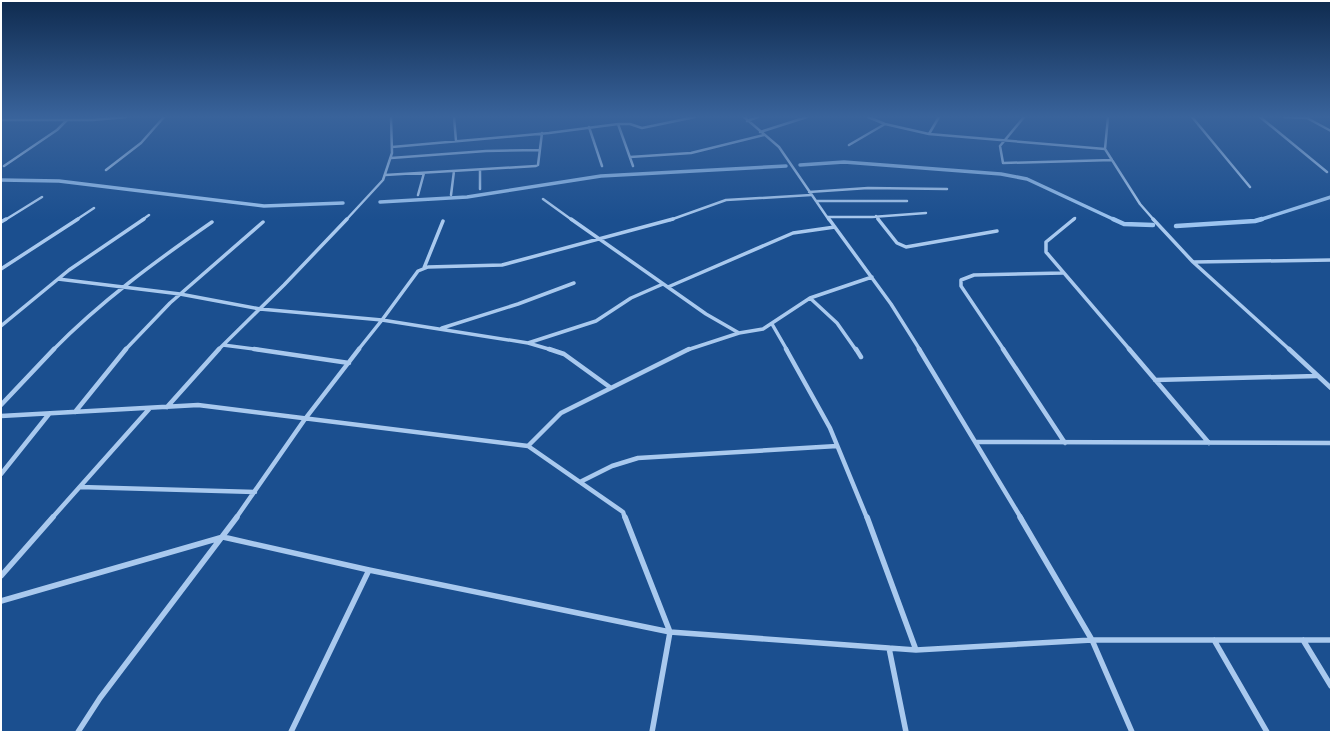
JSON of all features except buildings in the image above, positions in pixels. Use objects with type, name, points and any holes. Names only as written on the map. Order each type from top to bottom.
[{"type":"street","points":[[4,166],[26,151]]},
{"type":"street","points":[[106,170],[130,151]]},
{"type":"street","points":[[167,407],[223,346],[372,194],[384,180],[392,151]]},
{"type":"street","points":[[391,158],[483,151]]},
{"type":"street","points":[[385,175],[536,166],[538,165],[540,151]]},
{"type":"street","points":[[597,151],[602,166]]},
{"type":"street","points":[[628,151],[633,166]]},
{"type":"street","points":[[630,157],[698,151]]},
{"type":"street","points":[[782,151],[810,194],[836,227],[891,304],[976,442],[1092,640],[1132,732]]},
{"type":"street","points":[[1001,151],[1003,163],[1014,164],[1112,160]]},
{"type":"street","points":[[1106,151],[1140,204],[1193,262],[1331,388]]},
{"type":"street","points":[[1220,151],[1250,187]]},
{"type":"street","points":[[1302,151],[1327,172]]},
{"type":"street","points":[[480,170],[480,189]]},
{"type":"street","points":[[451,195],[454,171]]},
{"type":"street","points":[[418,195],[424,173]]},
{"type":"street","points":[[78,732],[100,698],[223,537],[305,418],[349,363],[418,271],[424,268],[440,265],[502,264],[694,213],[726,200],[868,188],[947,189]]},
{"type":"street","points":[[1,222],[42,197]]},
{"type":"street","points":[[543,199],[706,314],[739,333]]},
{"type":"street","points":[[816,201],[907,201]]},
{"type":"street","points":[[1,269],[94,208]]},
{"type":"street","points":[[828,217],[926,213]]},
{"type":"street","points":[[1,326],[58,279],[149,215]]},
{"type":"street","points":[[876,216],[897,243],[906,247],[997,231]]},
{"type":"street","points":[[1075,218],[1046,242],[1045,246],[1049,257],[1209,443]]},
{"type":"street","points":[[424,268],[443,221]]},
{"type":"street","points":[[1,406],[85,320],[123,287],[212,222]]},
{"type":"street","points":[[75,412],[138,335],[180,294],[263,222]]},
{"type":"street","points":[[668,287],[793,233],[836,227]]},
{"type":"street","points":[[1193,262],[1331,260]]},
{"type":"street","points":[[1063,273],[974,275],[963,278],[961,280],[961,286],[1065,443]]},
{"type":"street","points":[[528,446],[561,412],[657,364],[699,345],[739,333],[763,329],[810,298],[872,277]]},
{"type":"street","points":[[58,279],[180,294],[260,309],[382,320],[528,343],[564,354],[611,388]]},
{"type":"street","points":[[440,329],[518,304],[574,283]]},
{"type":"street","points":[[528,343],[596,321],[631,298],[663,284]]},
{"type":"street","points":[[810,298],[837,323],[861,357]]},
{"type":"street","points":[[772,324],[830,428],[876,540],[916,650]]},
{"type":"street","points":[[223,346],[349,363]]},
{"type":"street","points":[[1155,380],[1318,376]]},
{"type":"street","points":[[1,416],[198,405],[528,446],[623,512],[670,632],[652,732]]},
{"type":"street","points":[[1,576],[150,408]]},
{"type":"street","points":[[1,474],[49,414]]},
{"type":"street","points":[[976,442],[1331,443]]},
{"type":"street","points":[[580,482],[612,466],[638,458],[837,446]]},
{"type":"street","points":[[80,487],[254,492]]},
{"type":"street","points":[[1,601],[223,537],[369,570],[670,632],[916,650],[1092,640],[1331,640]]},
{"type":"street","points":[[291,732],[369,570]]},
{"type":"street","points":[[1214,640],[1267,732]]},
{"type":"street","points":[[1303,640],[1331,686]]},
{"type":"street","points":[[889,648],[906,732]]},
{"type":"waterway","points":[[800,165],[844,162],[1001,174],[1027,179],[1115,220]]},
{"type":"waterway","points":[[380,202],[467,197],[601,176],[786,166]]},
{"type":"waterway","points":[[1,180],[59,181],[264,206],[343,203]]},
{"type":"waterway","points":[[1259,220],[1331,197]]},
{"type":"waterway","points":[[1113,219],[1124,224],[1153,225]]},
{"type":"waterway","points":[[1176,226],[1255,221],[1262,219]]}]
